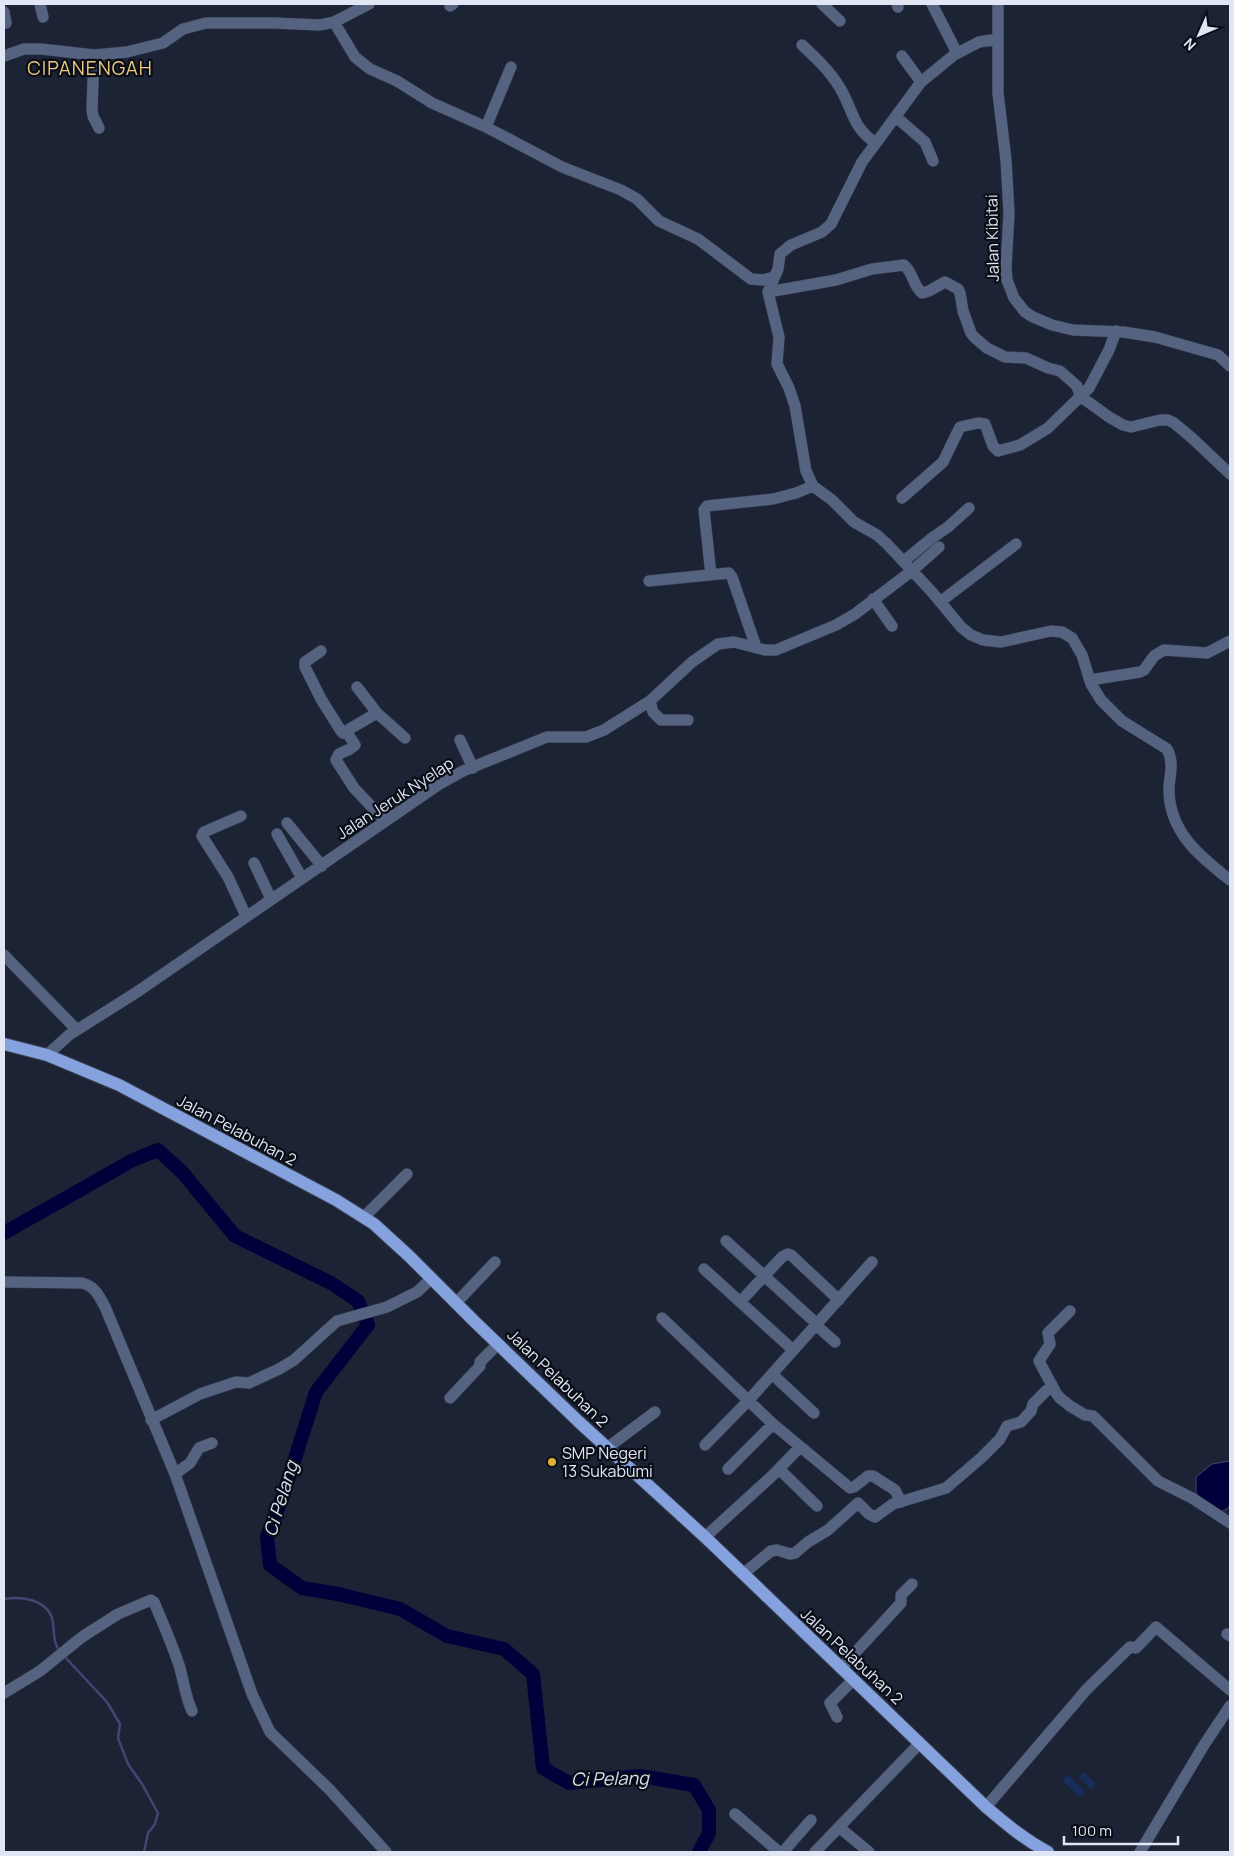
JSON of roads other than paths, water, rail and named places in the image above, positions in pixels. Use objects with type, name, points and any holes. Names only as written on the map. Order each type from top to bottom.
[{"type":"main road","name":"Jalan Pelabuhan 2","points":[[4,1044],[47,1055],[119,1085],[336,1200],[385,1232],[498,1344],[607,1448],[705,1537],[986,1806],[1013,1830],[1048,1852]]},
{"type":"street","points":[[40,4],[43,17]]},
{"type":"street","points":[[4,56],[24,50],[41,49],[94,55],[127,52],[148,48],[163,42],[183,28],[200,24],[273,23],[320,26],[334,22],[369,4]]},
{"type":"street","points":[[822,4],[840,21]]},
{"type":"street","points":[[932,4],[956,54]]},
{"type":"street","name":"Jalan Kibitai","points":[[998,4],[998,92],[1006,160],[1009,213],[1006,268],[1010,290],[1026,312],[1044,322],[1073,330],[1116,331],[1155,337],[1218,355],[1230,366]]},
{"type":"street","points":[[334,22],[355,57],[370,68],[397,81],[432,103],[486,127],[562,166],[621,190],[637,199],[659,221],[698,239],[751,279],[763,280],[774,277]]},
{"type":"street","points":[[998,39],[979,42],[956,54],[921,82],[862,162],[831,224],[822,232],[791,245],[782,252],[778,269],[768,292],[779,337],[777,364],[796,406],[806,471],[813,486],[832,500],[854,522],[877,534],[904,561],[966,632],[983,640],[1001,642],[1044,631],[1056,631],[1067,634],[1072,638],[1078,646],[1090,680],[1101,700],[1114,714],[1132,728],[1167,749],[1171,767],[1169,797],[1180,828],[1197,853],[1230,880]]},
{"type":"street","points":[[802,44],[831,73],[842,90],[856,124],[876,143]]},
{"type":"street","points":[[94,55],[92,109],[99,128]]},
{"type":"street","points":[[902,56],[921,82]]},
{"type":"street","points":[[486,127],[511,67]]},
{"type":"street","points":[[896,117],[925,142],[933,161]]},
{"type":"street","points":[[768,292],[836,280],[872,269],[904,265],[910,270],[918,289],[922,293],[945,282],[958,289],[971,333],[980,343],[1006,357],[1026,358],[1060,371],[1077,386],[1080,396],[1109,417],[1131,427],[1160,420],[1168,420],[1174,423],[1230,474]]},
{"type":"street","points":[[902,498],[940,465],[957,431],[962,426],[985,424],[993,446],[996,450],[1000,451],[1020,445],[1041,434],[1057,421],[1091,385],[1109,350],[1116,331]]},
{"type":"street","points":[[711,575],[704,510],[707,506],[773,498],[796,493],[813,486]]},
{"type":"street","points":[[904,561],[969,508]]},
{"type":"street","points":[[940,602],[1016,544]]},
{"type":"street","name":"Jalan Jeruk Nyelap","points":[[47,1055],[76,1030],[137,992],[438,785],[473,768],[547,738],[593,736],[650,701],[702,653],[718,644],[734,642],[776,650],[845,620],[912,570],[938,547]]},
{"type":"street","points":[[649,581],[726,572],[730,574],[756,647]]},
{"type":"street","points":[[873,599],[892,626]]},
{"type":"street","points":[[1090,680],[1140,672],[1144,670],[1154,656],[1164,650],[1207,653],[1230,641]]},
{"type":"street","points":[[321,651],[305,662],[305,667],[320,699],[341,731],[343,733],[377,713]]},
{"type":"street","points":[[357,686],[377,713],[405,738]]},
{"type":"street","points":[[650,701],[653,712],[661,720],[688,720]]},
{"type":"street","points":[[346,731],[354,746],[337,756],[336,760],[354,788],[385,821]]},
{"type":"street","points":[[460,740],[473,768]]},
{"type":"street","points":[[241,816],[204,832],[202,836],[228,877],[246,916]]},
{"type":"street","points":[[287,823],[322,866]]},
{"type":"street","points":[[277,834],[302,878]]},
{"type":"street","points":[[254,863],[271,899]]},
{"type":"street","points":[[4,955],[76,1030]]},
{"type":"street","points":[[364,1217],[407,1174]]},
{"type":"street","points":[[726,1240],[835,1342]]},
{"type":"street","points":[[740,1302],[782,1257],[789,1254],[839,1300]]},
{"type":"street","points":[[456,1303],[495,1262]]},
{"type":"street","points":[[705,1445],[748,1401],[872,1262]]},
{"type":"street","points":[[704,1269],[793,1350]]},
{"type":"street","points":[[151,1420],[200,1394],[234,1382],[249,1383],[279,1369],[300,1354],[334,1323],[387,1307],[417,1292],[431,1279]]},
{"type":"street","points":[[4,1282],[82,1283],[91,1286],[105,1306],[175,1474],[252,1694],[268,1729],[330,1790],[386,1852]]},
{"type":"street","points":[[1070,1311],[1048,1333],[1050,1344],[1039,1361],[1056,1393],[1070,1406],[1085,1415],[1093,1416],[1158,1481],[1192,1498],[1230,1523]]},
{"type":"street","points":[[662,1318],[773,1424],[850,1488],[868,1476],[873,1476],[895,1490],[901,1502]]},
{"type":"street","points":[[450,1398],[498,1344]]},
{"type":"street","points":[[772,1374],[814,1413]]},
{"type":"street","points":[[743,1574],[771,1551],[795,1553],[808,1542],[828,1530],[858,1503],[874,1517],[887,1508],[901,1502],[946,1488],[1000,1439],[1006,1426],[1022,1422],[1031,1411],[1033,1404],[1052,1385]]},
{"type":"street","points":[[607,1448],[655,1412]]},
{"type":"street","points":[[728,1469],[773,1424]]},
{"type":"street","points":[[175,1474],[190,1463],[199,1448],[212,1443]]},
{"type":"street","points":[[705,1537],[779,1469],[800,1447]]},
{"type":"street","points":[[779,1469],[816,1506]]},
{"type":"street","points":[[841,1668],[902,1603],[901,1595],[912,1584]]},
{"type":"street","points":[[4,1693],[40,1670],[82,1637],[118,1614],[151,1600],[154,1602],[178,1664],[185,1696],[192,1711]]},
{"type":"street","points":[[986,1806],[1087,1688],[1130,1647],[1136,1648],[1156,1627],[1230,1690]]},
{"type":"street","points":[[837,1717],[830,1704],[853,1680]]},
{"type":"street","points":[[1140,1852],[1204,1745],[1230,1706]]},
{"type":"street","points":[[818,1851],[920,1743]]},
{"type":"street","points":[[734,1814],[781,1852],[811,1820]]},
{"type":"street","points":[[840,1828],[869,1852]]},
{"type":"waterway","name":"Ci Pelang","points":[[4,1233],[133,1160],[158,1150],[182,1172],[235,1236],[331,1283],[358,1301],[368,1325],[316,1392],[284,1493],[267,1537],[270,1565],[302,1588],[338,1594],[400,1609],[447,1636],[504,1649],[533,1674],[543,1768],[569,1783],[640,1776],[694,1785],[709,1810],[709,1833],[699,1852]]},
{"type":"waterway","points":[[4,1599],[32,1600],[44,1607],[52,1618],[55,1640],[60,1652]]},
{"type":"waterway","points":[[64,1656],[107,1702],[120,1724],[118,1738],[128,1764],[158,1813],[155,1824],[148,1833],[144,1852]]},
{"type":"place","name":"SMP Negeri 13 Sukabumi","points":[[552,1462]]},
{"type":"district","name":"CIPANENGAH","points":[[90,68]]}]
